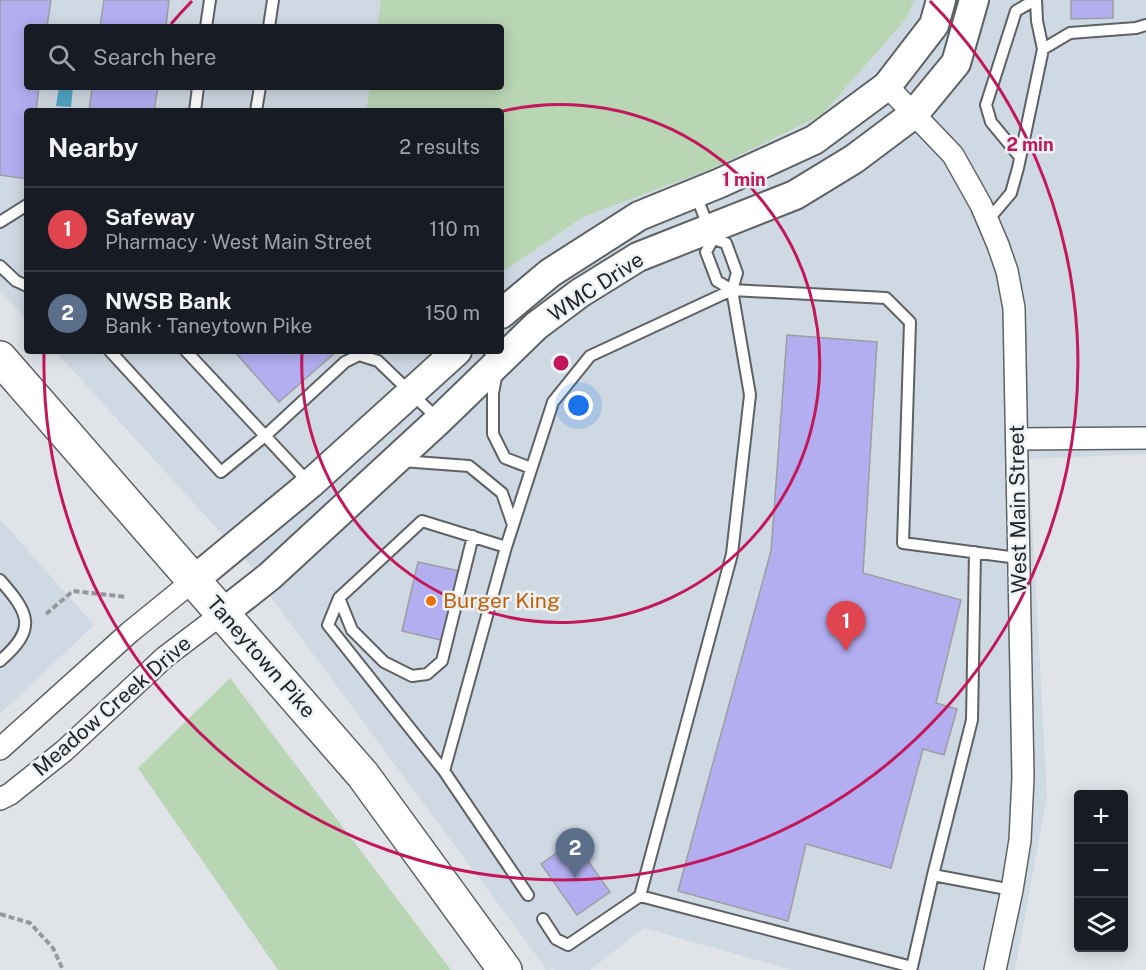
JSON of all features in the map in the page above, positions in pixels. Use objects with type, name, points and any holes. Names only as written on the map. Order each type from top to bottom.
[{"type":"highway","name":"Taneytown Pike","points":[[0,358],[363,775],[505,970]]},
{"type":"main road","name":"WMC Drive","points":[[504,311],[550,273],[639,216],[696,194],[814,140],[887,86],[934,25],[941,0]]},
{"type":"main road","name":"WMC Drive","points":[[504,349],[580,293],[638,257],[711,234],[795,195],[854,159],[914,114],[956,63],[974,0]]},
{"type":"main road","points":[[194,580],[310,484],[454,354]]},
{"type":"main road","name":"WMC Drive","points":[[223,613],[270,576],[439,420],[494,356]]},
{"type":"street","name":"West Main Street","points":[[887,86],[953,155],[988,220],[1007,271],[1014,308],[1023,777],[1020,840],[995,970]]},
{"type":"street","points":[[1017,439],[1146,438]]},
{"type":"street","name":"Meadow Creek Drive","points":[[0,749],[130,632],[194,580]]},
{"type":"street","name":"Meadow Creek Drive","points":[[0,799],[10,794],[64,751],[165,657],[223,613]]},
{"type":"lane","points":[[206,24],[210,0]]},
{"type":"lane","points":[[269,24],[273,0]]},
{"type":"lane","points":[[988,220],[1011,194],[1020,157],[1043,50],[1035,0],[1016,11],[986,105],[991,122],[1020,157]]},
{"type":"lane","points":[[1043,50],[1070,33],[1136,28],[1146,25]]},
{"type":"lane","points":[[195,108],[198,90]]},
{"type":"lane","points":[[256,108],[260,90]]},
{"type":"lane","points":[[696,194],[711,234],[706,252],[717,281],[732,290]]},
{"type":"lane","points":[[0,222],[24,207]]},
{"type":"lane","points":[[543,919],[556,939],[568,945],[640,896],[732,554],[750,395],[732,290],[737,273],[726,243],[711,234]]},
{"type":"lane","points":[[0,266],[16,281],[24,285]]},
{"type":"lane","points":[[444,771],[506,547],[553,402],[590,356],[732,290],[886,298],[910,322],[903,543],[1018,558]]},
{"type":"lane","points":[[113,354],[221,472],[265,436],[345,362],[358,355],[378,361],[439,420]]},
{"type":"lane","points":[[189,354],[310,484]]},
{"type":"lane","points":[[494,356],[493,434],[505,458],[531,468]]},
{"type":"lane","points":[[394,460],[469,466],[502,493],[513,526]]},
{"type":"lane","points":[[506,547],[422,521],[339,598],[328,625],[444,771],[528,895]]},
{"type":"lane","points":[[339,598],[352,630],[384,662],[412,676],[427,674],[442,661],[473,536]]},
{"type":"lane","points":[[640,896],[912,967],[972,720],[975,552]]},
{"type":"lane","points":[[0,580],[22,607],[25,626],[18,645],[0,661]]},
{"type":"lane","points":[[933,874],[1012,890]]},
{"type":"path","points":[[46,614],[73,591],[127,597]]},
{"type":"path","points":[[0,914],[30,923],[53,948],[63,970]]},
{"type":"shaded area","points":[[0,0],[381,0],[377,24],[24,24],[24,90],[370,90],[366,108],[24,108],[24,317],[0,291]]},
{"type":"shaded area","points":[[914,0],[1146,0],[1146,454],[1029,459],[1047,797],[1015,970],[792,970],[644,928],[590,970],[555,970],[554,968],[547,970],[270,596],[274,591],[58,354],[504,354],[504,271],[583,217],[711,169],[822,115],[906,19]]},
{"type":"shaded area","points":[[0,519],[94,625],[0,714]]},
{"type":"green space","points":[[381,0],[914,0],[906,19],[822,115],[711,169],[583,217],[504,271],[504,108],[366,108],[370,90],[504,90],[504,24],[377,24]]},
{"type":"green space","points":[[230,678],[451,970],[278,970],[138,768]]},
{"type":"water","points":[[59,90],[73,90],[71,107],[56,106]]},
{"type":"building","points":[[0,0],[51,0],[47,24],[24,24],[24,90],[39,90],[36,108],[24,108],[24,179],[0,175]]},
{"type":"building","points":[[104,0],[169,0],[166,24],[100,24]]},
{"type":"building","points":[[1071,0],[1113,0],[1113,18],[1071,19]]},
{"type":"building","points":[[92,90],[158,90],[154,108],[89,108]]},
{"type":"building","points":[[787,335],[877,342],[863,573],[961,600],[936,703],[957,709],[944,755],[923,749],[891,868],[806,844],[788,921],[678,891],[771,551]]},
{"type":"building","points":[[237,354],[334,354],[279,402]]},
{"type":"building","name":"Burger King","points":[[418,562],[460,571],[445,641],[402,631]]},
{"type":"building","points":[[574,841],[610,892],[577,915],[541,864]]},
{"type":"place","name":"Burger King","points":[[431,601]]},
{"type":"place","name":"Safeway","points":[[846,651]]},
{"type":"place","name":"NWSB Bank","points":[[575,878]]}]
